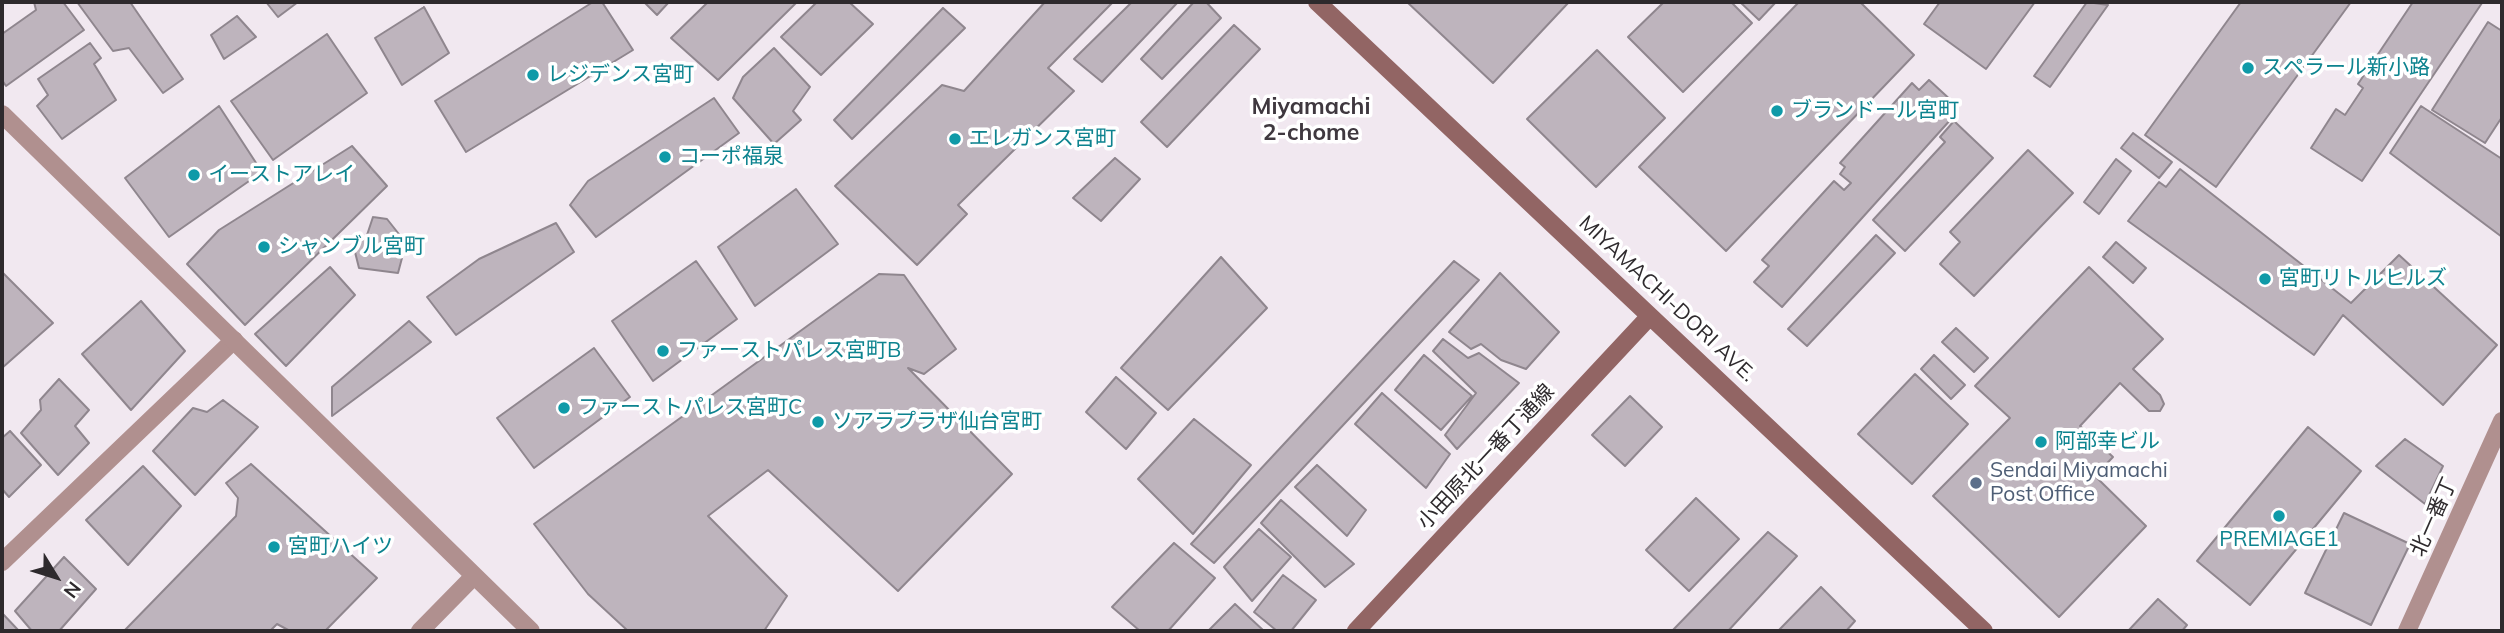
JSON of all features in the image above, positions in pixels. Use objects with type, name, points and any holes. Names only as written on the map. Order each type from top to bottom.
[{"type":"street","name":"MIYAMACHI-DORI AVE.","points":[[1317,2],[1984,631]]},
{"type":"street","points":[[2,114],[531,631]]},
{"type":"street","name":"小田原北一番丁通線","points":[[1356,631],[1650,316]]},
{"type":"street","points":[[2,562],[234,340]]},
{"type":"street","name":"北一番丁","points":[[2406,631],[2502,421]]},
{"type":"street","points":[[420,631],[473,577]]},
{"type":"building","points":[[34,2],[63,2],[84,30],[6,86],[2,80],[2,34],[36,10]]},
{"type":"building","points":[[77,2],[130,2],[183,79],[163,93],[129,48],[113,51]]},
{"type":"building","points":[[266,2],[298,2],[278,17]]},
{"type":"building","name":"レジデンス宮町","points":[[593,2],[602,2],[633,50],[466,152],[435,101]]},
{"type":"building","points":[[644,2],[669,2],[657,15]]},
{"type":"building","points":[[708,2],[797,2],[718,80],[671,38]]},
{"type":"building","points":[[817,2],[849,2],[873,24],[821,75],[781,37]]},
{"type":"building","name":"エレガンス宮町","points":[[1045,2],[1113,2],[1048,68],[1074,91],[958,205],[967,214],[917,265],[835,186],[942,85],[964,91]]},
{"type":"building","points":[[1132,2],[1178,2],[1102,82],[1074,59]]},
{"type":"building","points":[[1194,2],[1206,2],[1221,18],[1162,79],[1141,59]]},
{"type":"building","points":[[1407,2],[1569,2],[1493,83]]},
{"type":"building","points":[[1664,2],[1731,2],[1752,23],[1683,92],[1628,37]]},
{"type":"building","points":[[1740,2],[1776,2],[1759,20]]},
{"type":"building","name":"ブランドール宮町","points":[[1799,2],[1860,2],[1914,55],[1726,251],[1639,167]]},
{"type":"building","points":[[1940,2],[2035,2],[1986,69],[1924,24]]},
{"type":"building","points":[[2087,2],[2108,5],[2050,87],[2034,76]]},
{"type":"building","name":"スペラール新小路","points":[[2241,2],[2351,2],[2216,187],[2145,135]]},
{"type":"building","points":[[2413,2],[2482,3],[2362,181],[2311,148],[2336,109],[2345,115],[2363,88],[2358,84]]},
{"type":"building","points":[[424,7],[449,53],[402,85],[375,38]]},
{"type":"building","points":[[943,8],[965,28],[852,139],[834,120]]},
{"type":"building","points":[[237,16],[256,37],[224,59],[211,35]]},
{"type":"building","points":[[2488,22],[2502,31],[2502,117],[2485,143],[2432,110]]},
{"type":"building","points":[[1234,25],[1260,49],[1167,147],[1141,122]]},
{"type":"building","points":[[327,34],[367,93],[273,160],[231,101]]},
{"type":"building","points":[[90,43],[101,58],[94,64],[116,100],[62,139],[37,106],[48,95],[38,79]]},
{"type":"building","points":[[774,48],[810,87],[793,111],[801,120],[774,144],[733,98],[743,77]]},
{"type":"building","points":[[1597,50],[1665,118],[1596,187],[1527,119]]},
{"type":"building","points":[[1929,80],[1954,103],[1946,113],[1952,118],[1782,307],[1754,282],[1769,266],[1762,260],[1834,181],[1844,190],[1851,183],[1840,174],[1845,167],[1840,163],[1912,83],[1919,90]]},
{"type":"building","name":"コーポ福泉","points":[[714,98],[739,133],[596,237],[570,205],[588,181]]},
{"type":"building","name":"イーストアレイ","points":[[219,106],[262,172],[169,237],[125,178]]},
{"type":"building","points":[[2421,106],[2502,159],[2502,237],[2390,153]]},
{"type":"building","points":[[1954,121],[1993,158],[1905,251],[1873,220],[1945,142],[1940,137]]},
{"type":"building","points":[[2133,133],[2172,162],[2159,178],[2121,148]]},
{"type":"building","name":"シャンブル宮町","points":[[352,146],[387,186],[245,325],[187,264],[219,230]]},
{"type":"building","points":[[2028,150],[2073,193],[1974,296],[1940,264],[1960,242],[1950,232]]},
{"type":"building","points":[[1115,158],[1140,179],[1101,221],[1073,198]]},
{"type":"building","points":[[2116,159],[2131,171],[2099,214],[2084,202]]},
{"type":"building","name":"宮町リトルヒルズ","points":[[2180,169],[2351,303],[2399,255],[2497,345],[2443,405],[2343,315],[2314,355],[2128,221],[2159,182],[2166,187]]},
{"type":"building","points":[[796,189],[838,244],[755,306],[718,247]]},
{"type":"building","points":[[373,217],[387,219],[406,243],[398,273],[359,268],[352,240],[366,238]]},
{"type":"building","points":[[556,223],[574,252],[456,335],[427,297],[479,259]]},
{"type":"building","points":[[1876,235],[1895,253],[1807,346],[1788,329]]},
{"type":"building","points":[[2116,242],[2146,268],[2133,283],[2103,257]]},
{"type":"building","points":[[1221,257],[1267,308],[1168,410],[1121,368]]},
{"type":"building","name":"ファーストパレス宮町B","points":[[696,261],[737,319],[653,381],[612,321]]},
{"type":"building","points":[[1454,261],[1479,280],[1214,563],[1191,544]]},
{"type":"building","points":[[330,267],[355,295],[286,366],[255,334]]},
{"type":"building","name":"阿部幸ビル","points":[[2089,267],[2163,339],[2133,369],[2160,395],[2164,404],[2160,411],[2149,411],[2120,383],[2080,426],[2113,457],[2095,476],[2146,526],[2059,617],[1933,496],[2010,418],[1975,386]]},
{"type":"building","points":[[2,272],[53,323],[2,368]]},
{"type":"building","points":[[1500,273],[1559,332],[1526,369],[1501,360],[1481,344],[1471,349],[1449,332]]},
{"type":"building","name":"ソアラプラザ仙台宮町","points":[[879,274],[904,275],[956,349],[924,374],[908,368],[1012,474],[898,591],[768,470],[708,516],[787,596],[764,631],[628,631],[588,594],[534,524]]},
{"type":"building","points":[[141,301],[185,351],[131,410],[82,354]]},
{"type":"building","points":[[409,321],[431,342],[332,416],[332,387]]},
{"type":"building","points":[[1956,328],[1988,358],[1974,372],[1942,342]]},
{"type":"building","points":[[1443,339],[1468,358],[1479,353],[1519,383],[1457,449],[1445,435],[1476,393],[1433,351]]},
{"type":"building","name":"ファーストパレス宮町C","points":[[594,348],[630,397],[534,468],[497,418]]},
{"type":"building","points":[[1424,355],[1472,396],[1441,430],[1395,390]]},
{"type":"building","points":[[1934,355],[1965,385],[1951,399],[1921,369]]},
{"type":"building","points":[[1915,374],[1968,424],[1912,484],[1858,434]]},
{"type":"building","points":[[1116,377],[1156,413],[1126,449],[1086,412]]},
{"type":"building","points":[[59,379],[89,410],[75,426],[89,443],[58,475],[21,433],[41,410],[40,400]]},
{"type":"building","points":[[1382,393],[1450,454],[1426,488],[1355,424]]},
{"type":"building","points":[[1630,396],[1662,427],[1625,466],[1592,435]]},
{"type":"building","points":[[223,400],[258,427],[195,495],[153,451],[193,408],[207,412]]},
{"type":"building","points":[[1194,419],[1251,465],[1193,534],[1138,479]]},
{"type":"building","name":"PREMIAGE1","points":[[2308,427],[2361,471],[2250,605],[2197,561]]},
{"type":"building","points":[[10,431],[41,465],[9,497],[2,489],[2,438]]},
{"type":"building","points":[[2405,439],[2443,466],[2425,504],[2376,466]]},
{"type":"building","name":"宮町ハイツ","points":[[251,464],[377,578],[325,631],[290,631],[277,624],[270,631],[124,631],[236,516],[238,498],[226,483]]},
{"type":"building","points":[[1317,465],[1366,510],[1347,536],[1295,487]]},
{"type":"building","points":[[143,466],[181,506],[128,565],[86,520]]},
{"type":"building","points":[[1696,498],[1739,539],[1689,591],[1646,550]]},
{"type":"building","points":[[1281,500],[1354,564],[1325,587],[1261,523]]},
{"type":"building","points":[[2344,513],[2410,544],[2371,625],[2305,593]]},
{"type":"building","points":[[1259,529],[1291,557],[1252,601],[1224,567]]},
{"type":"building","points":[[1768,532],[1797,556],[1728,631],[1672,631]]},
{"type":"building","points":[[1174,543],[1215,578],[1168,631],[1140,631],[1112,607]]},
{"type":"building","points":[[64,557],[96,589],[59,631],[32,631],[15,611]]},
{"type":"building","points":[[1283,575],[1316,600],[1291,631],[1277,631],[1254,612]]},
{"type":"building","points":[[1821,587],[1855,621],[1846,631],[1778,631]]},
{"type":"building","points":[[2158,599],[2187,625],[2182,631],[2128,631]]},
{"type":"building","points":[[1235,604],[1264,631],[1208,631]]},
{"type":"building","points":[[2,613],[19,631],[2,631]]},
{"type":"place","name":"スペラール新小路","points":[[2248,68]]},
{"type":"place","name":"レジデンス宮町","points":[[533,75]]},
{"type":"place","name":"ブランドール宮町","points":[[1777,111]]},
{"type":"place","name":"エレガンス宮町","points":[[955,139]]},
{"type":"place","name":"コーポ福泉","points":[[665,157]]},
{"type":"place","name":"イーストアレイ","points":[[194,175]]},
{"type":"place","name":"シャンブル宮町","points":[[264,247]]},
{"type":"place","name":"宮町リトルヒルズ","points":[[2265,279]]},
{"type":"place","name":"ファーストパレス宮町B","points":[[663,351]]},
{"type":"place","name":"ファーストパレス宮町C","points":[[564,408]]},
{"type":"place","name":"ソアラプラザ仙台宮町","points":[[818,422]]},
{"type":"place","name":"阿部幸ビル","points":[[2041,442]]},
{"type":"place","name":"Sendai Miyamachi Post Office","points":[[1976,483]]},
{"type":"place","name":"PREMIAGE1","points":[[2279,516]]},
{"type":"place","name":"宮町ハイツ","points":[[274,547]]},
{"type":"district","name":"Miyamachi 2-chome","points":[[1311,120]]}]
